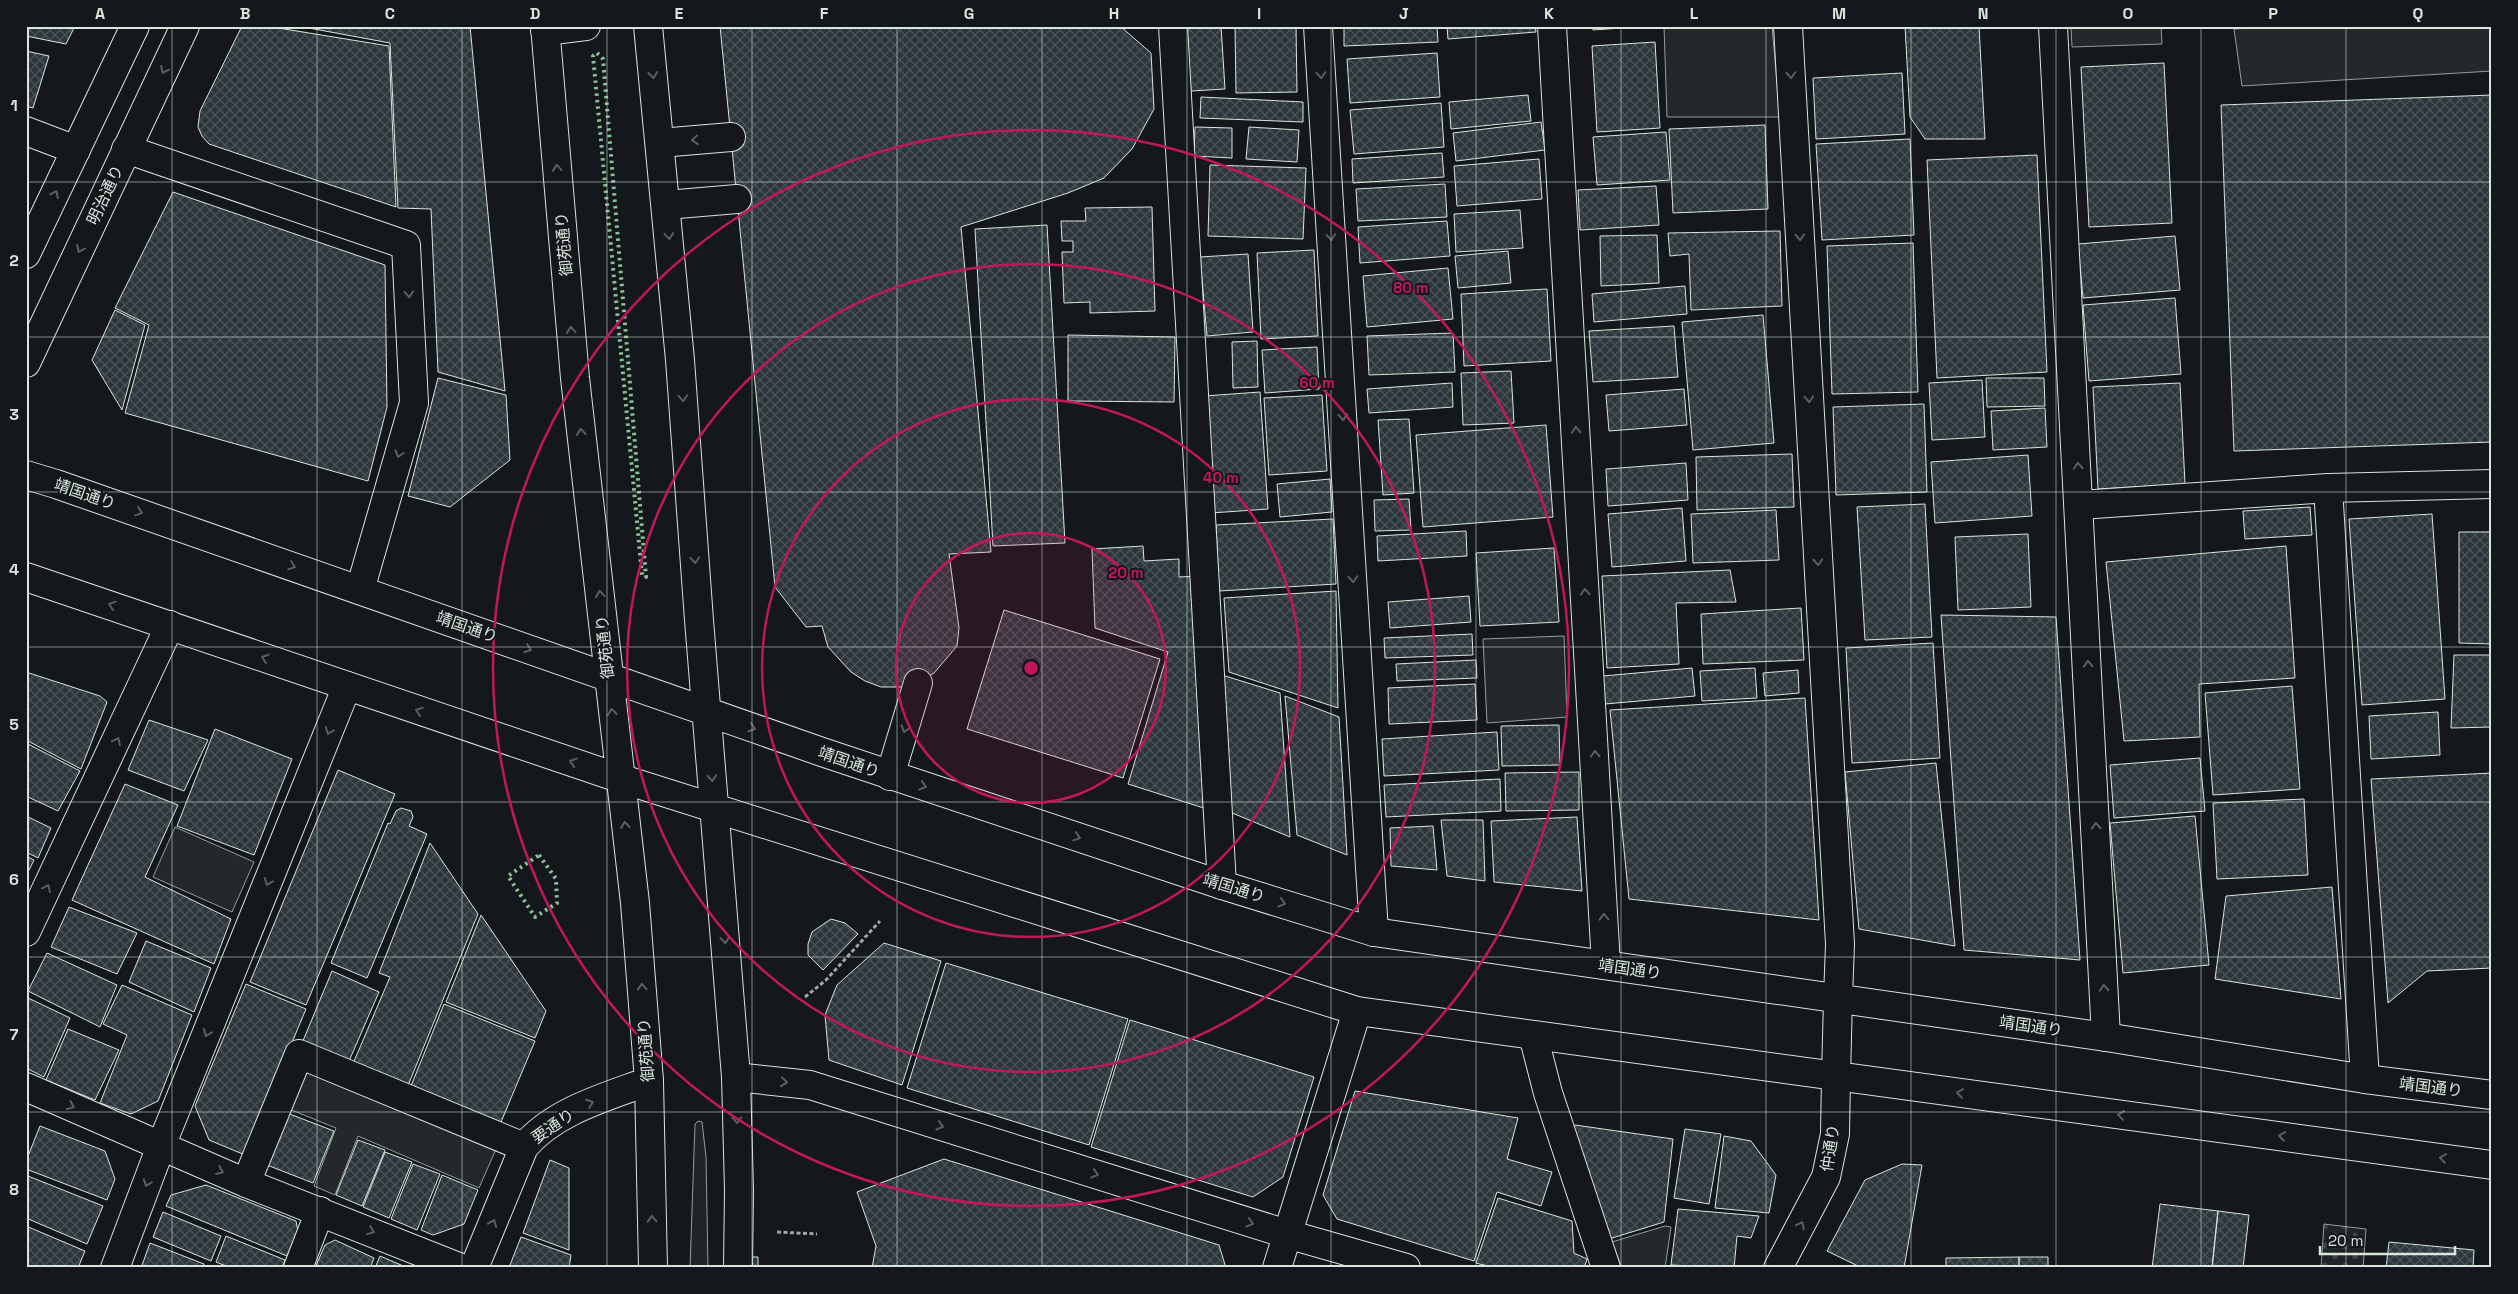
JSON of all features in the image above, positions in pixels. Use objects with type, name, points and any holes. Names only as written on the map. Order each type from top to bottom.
[{"type":"street","points":[[26,254],[136,26]]},
{"type":"street","name":"明治通り","points":[[26,363],[185,26]]},
{"type":"street","points":[[545,29],[586,26]]},
{"type":"street","points":[[648,26],[680,360],[736,1077],[739,1190],[738,1268]]},
{"type":"street","points":[[1173,26],[1222,885]]},
{"type":"street","points":[[1318,26],[1374,932]]},
{"type":"street","points":[[1552,26],[1606,965]]},
{"type":"street","name":"仲通り","points":[[1778,1268],[1826,1177],[1835,1134],[1840,944],[1788,26]]},
{"type":"street","points":[[2053,26],[2080,505],[2106,1037]]},
{"type":"street","name":"御苑通り","points":[[545,29],[576,378],[634,902],[648,1081],[653,1268]]},
{"type":"street","points":[[26,131],[76,150]]},
{"type":"street","points":[[660,143],[731,137]]},
{"type":"street","points":[[126,149],[406,245],[414,403],[360,590]]},
{"type":"street","points":[[666,205],[737,199]]},
{"type":"street","name":"靖国通り","points":[[26,475],[66,487],[890,776],[1222,885],[1374,932],[2106,1037],[2365,1079],[2492,1095]]},
{"type":"street","points":[[2080,505],[2328,488],[2492,484]]},
{"type":"street","points":[[2328,488],[2365,1079]]},
{"type":"street","points":[[26,577],[619,778],[1357,1011],[2492,1165]]},
{"type":"street","points":[[26,932],[170,626]]},
{"type":"street","points":[[890,776],[918,683]]},
{"type":"street","points":[[115,1268],[161,1146],[347,686]]},
{"type":"street","points":[[1276,1268],[1357,1011]]},
{"type":"street","points":[[1533,1035],[1548,1093],[1606,1268]]},
{"type":"street","points":[[246,1183],[300,1054],[524,1147]]},
{"type":"street","points":[[736,1077],[810,1085],[1287,1234],[1406,1268]]},
{"type":"street","name":"要通り","points":[[474,1268],[524,1147],[534,1135],[578,1108],[648,1081]]},
{"type":"street","points":[[26,1087],[246,1183],[461,1268]]},
{"type":"street","points":[[298,1268],[320,1211]]},
{"type":"path","points":[[805,997],[826,980],[880,921]]},
{"type":"green space","points":[[698,1121],[702,1122],[706,1157],[708,1268],[690,1268],[695,1124]]},
{"type":"green space","points":[[2324,1224],[2366,1229],[2363,1268],[2321,1268]]},
{"type":"shaded area","points":[[1664,26],[1772,26],[1780,117],[1667,117]]},
{"type":"shaded area","points":[[2071,26],[2161,26],[2162,44],[2072,47]]},
{"type":"shaded area","points":[[2278,26],[2492,26],[2492,71],[2242,86],[2234,29]]},
{"type":"shaded area","points":[[1564,636],[1567,717],[1487,723],[1483,639]]},
{"type":"shaded area","points":[[175,827],[254,862],[232,912],[153,877]]},
{"type":"shaded area","points":[[301,1063],[496,1149],[479,1188],[358,1136],[335,1195],[314,1186],[336,1128],[284,1107]]},
{"type":"shaded area","points":[[1665,1226],[1671,1227],[1665,1268],[1622,1268],[1612,1242]]},
{"type":"building","points":[[26,26],[75,26],[66,44],[26,36]]},
{"type":"building","points":[[242,26],[266,26],[389,46],[396,207],[209,144],[202,136],[198,127],[200,111]]},
{"type":"building","points":[[298,26],[470,26],[505,391],[438,372],[431,209],[398,208],[390,43]]},
{"type":"building","points":[[720,26],[1120,26],[1151,53],[1154,109],[1132,149],[1104,178],[1068,193],[961,227],[991,552],[949,554],[959,628],[957,646],[934,673],[918,683],[902,687],[881,687],[865,681],[851,672],[828,647],[822,626],[806,627],[775,587]]},
{"type":"building","points":[[1186,26],[1221,26],[1225,89],[1191,91]]},
{"type":"building","points":[[1235,26],[1296,26],[1297,92],[1236,93]]},
{"type":"building","points":[[1344,26],[1437,26],[1438,42],[1344,46]]},
{"type":"building","points":[[1447,26],[1535,26],[1536,32],[1448,39]]},
{"type":"building","points":[[1593,26],[1649,26],[1593,30]]},
{"type":"building","points":[[1905,26],[1979,26],[1985,139],[1925,139],[1910,117]]},
{"type":"building","points":[[1655,42],[1660,128],[1597,132],[1592,46]]},
{"type":"building","points":[[26,51],[49,56],[33,108],[26,106]]},
{"type":"building","points":[[1437,53],[1440,97],[1350,103],[1347,59]]},
{"type":"building","points":[[2164,63],[2172,223],[2089,227],[2081,67]]},
{"type":"building","points":[[1902,73],[1905,134],[1816,139],[1813,78]]},
{"type":"building","points":[[1528,95],[1531,121],[1451,129],[1449,102]]},
{"type":"building","points":[[2492,95],[2492,442],[2234,451],[2221,105]]},
{"type":"building","points":[[1201,97],[1303,102],[1303,122],[1200,118]]},
{"type":"building","points":[[1441,103],[1444,147],[1354,154],[1350,110]]},
{"type":"building","points":[[1541,122],[1545,150],[1456,161],[1453,133]]},
{"type":"building","points":[[1765,125],[1768,209],[1673,213],[1669,129]]},
{"type":"building","points":[[1195,127],[1232,128],[1232,158],[1194,156]]},
{"type":"building","points":[[1249,127],[1299,130],[1297,162],[1246,159]]},
{"type":"building","points":[[1666,132],[1670,180],[1597,185],[1593,137]]},
{"type":"building","points":[[1910,139],[1914,235],[1822,240],[1816,144]]},
{"type":"building","points":[[1442,153],[1444,177],[1353,183],[1352,159]]},
{"type":"building","points":[[2037,155],[2047,372],[1937,378],[1927,160]]},
{"type":"building","points":[[1539,159],[1542,199],[1457,206],[1454,166]]},
{"type":"building","points":[[1210,165],[1306,168],[1303,239],[1208,236]]},
{"type":"building","points":[[1445,184],[1447,217],[1358,221],[1356,189]]},
{"type":"building","points":[[1656,186],[1659,225],[1580,230],[1578,190]]},
{"type":"building","points":[[173,192],[385,265],[387,407],[368,481],[125,413],[149,325],[115,308]]},
{"type":"building","points":[[1152,207],[1155,311],[1090,313],[1090,302],[1064,303],[1062,252],[1073,252],[1073,241],[1062,241],[1061,221],[1086,221],[1085,208]]},
{"type":"building","points":[[1520,210],[1523,248],[1456,252],[1454,214]]},
{"type":"building","points":[[1447,221],[1450,256],[1360,263],[1358,227]]},
{"type":"building","points":[[1047,225],[1065,543],[993,546],[975,229]]},
{"type":"building","points":[[1780,231],[1782,306],[1691,310],[1689,254],[1670,256],[1668,233]]},
{"type":"building","points":[[1657,235],[1659,283],[1601,286],[1600,236]]},
{"type":"building","points":[[2175,236],[2180,290],[2083,298],[2078,244]]},
{"type":"building","points":[[1913,243],[1918,392],[1832,394],[1827,246]]},
{"type":"building","points":[[1314,250],[1318,336],[1261,339],[1257,253]]},
{"type":"building","points":[[1508,251],[1511,283],[1458,288],[1455,256]]},
{"type":"building","points":[[1248,254],[1253,332],[1207,336],[1200,257]]},
{"type":"building","points":[[1448,268],[1453,319],[1367,327],[1363,276]]},
{"type":"building","points":[[1685,286],[1687,314],[1594,322],[1592,294]]},
{"type":"building","points":[[1547,289],[1551,361],[1464,366],[1461,294]]},
{"type":"building","points":[[2175,298],[2181,374],[2089,381],[2083,305]]},
{"type":"building","points":[[115,310],[145,325],[122,410],[92,360]]},
{"type":"building","points":[[1763,315],[1774,443],[1693,450],[1682,322]]},
{"type":"building","points":[[1674,326],[1678,377],[1593,382],[1589,331]]},
{"type":"building","points":[[1453,333],[1455,372],[1369,375],[1367,336]]},
{"type":"building","points":[[1068,335],[1175,337],[1174,402],[1068,401]]},
{"type":"building","points":[[1257,341],[1258,387],[1233,388],[1232,342]]},
{"type":"building","points":[[1317,347],[1319,389],[1265,393],[1262,350]]},
{"type":"building","points":[[1511,371],[1514,423],[1463,425],[1461,373]]},
{"type":"building","points":[[438,378],[506,395],[510,460],[450,507],[408,496]]},
{"type":"building","points":[[1986,378],[2044,378],[2045,406],[1987,407]]},
{"type":"building","points":[[1982,380],[1985,437],[1932,440],[1929,383]]},
{"type":"building","points":[[1452,383],[1453,407],[1369,413],[1367,389]]},
{"type":"building","points":[[2180,383],[2185,484],[2098,489],[2093,387]]},
{"type":"building","points":[[1684,389],[1687,425],[1609,431],[1606,395]]},
{"type":"building","points":[[1260,392],[1268,509],[1211,513],[1204,396]]},
{"type":"building","points":[[1322,395],[1327,471],[1269,475],[1264,398]]},
{"type":"building","points":[[1924,404],[1927,492],[1836,495],[1833,407]]},
{"type":"building","points":[[2045,408],[2047,447],[1993,450],[1991,411]]},
{"type":"building","points":[[1409,419],[1414,493],[1383,495],[1378,420]]},
{"type":"building","points":[[1546,425],[1553,517],[1423,527],[1416,435]]},
{"type":"building","points":[[1792,454],[1794,507],[1697,510],[1696,457]]},
{"type":"building","points":[[2028,455],[2032,516],[1935,523],[1931,462]]},
{"type":"building","points":[[1686,463],[1688,500],[1608,506],[1606,469]]},
{"type":"building","points":[[1330,479],[1332,512],[1280,517],[1277,484]]},
{"type":"building","points":[[1409,499],[1411,530],[1375,531],[1374,500]]},
{"type":"building","points":[[1925,504],[1932,637],[1865,640],[1857,507]]},
{"type":"building","points":[[2310,507],[2312,535],[2245,539],[2243,511]]},
{"type":"building","points":[[1682,508],[1686,561],[1612,567],[1608,514]]},
{"type":"building","points":[[1776,510],[1779,560],[1693,563],[1691,514]]},
{"type":"building","points":[[2432,514],[2445,699],[2362,705],[2349,519]]},
{"type":"building","points":[[1333,519],[1336,584],[1219,591],[1216,525]]},
{"type":"building","points":[[1466,531],[1467,556],[1378,561],[1377,536]]},
{"type":"building","points":[[2459,532],[2492,532],[2492,644],[2459,643]]},
{"type":"building","points":[[2028,534],[2031,607],[1958,610],[1955,537]]},
{"type":"building","points":[[1143,546],[1144,561],[1179,559],[1179,577],[1199,576],[1210,810],[1128,784],[1168,652],[1095,628],[1092,549]]},
{"type":"building","points":[[2286,546],[2295,678],[2199,684],[2200,737],[2124,741],[2106,562]]},
{"type":"building","points":[[1554,548],[1559,622],[1480,626],[1476,553]]},
{"type":"building","points":[[1730,570],[1736,602],[1676,603],[1679,664],[1607,668],[1602,576]]},
{"type":"building","points":[[1336,591],[1338,708],[1229,672],[1224,598]]},
{"type":"building","points":[[1469,596],[1471,622],[1390,628],[1388,602]]},
{"type":"building","points":[[1801,608],[1804,660],[1703,664],[1701,614]]},
{"type":"building","points":[[1004,610],[1160,659],[1123,778],[967,729]]},
{"type":"building","points":[[1941,615],[2056,617],[2080,960],[1964,950]]},
{"type":"building","points":[[1472,634],[1473,655],[1385,658],[1384,638]]},
{"type":"building","points":[[1933,643],[1940,758],[1852,763],[1846,648]]},
{"type":"building","points":[[2454,655],[2492,655],[2492,727],[2451,728]]},
{"type":"building","points":[[1476,660],[1477,678],[1397,681],[1396,664]]},
{"type":"building","points":[[1692,668],[1695,696],[1605,704],[1603,676]]},
{"type":"building","points":[[1755,668],[1757,698],[1702,701],[1700,671]]},
{"type":"building","points":[[1798,670],[1799,693],[1765,696],[1763,673]]},
{"type":"building","points":[[26,672],[100,696],[107,702],[81,769],[26,740]]},
{"type":"building","points":[[1222,675],[1280,693],[1290,837],[1230,812]]},
{"type":"building","points":[[1475,684],[1477,720],[1389,724],[1388,688]]},
{"type":"building","points":[[2292,686],[2300,789],[2213,795],[2205,693]]},
{"type":"building","points":[[1285,696],[1339,717],[1347,855],[1297,835]]},
{"type":"building","points":[[1805,698],[1819,920],[1629,899],[1610,710]]},
{"type":"building","points":[[2438,712],[2440,755],[2371,759],[2369,716]]},
{"type":"building","points":[[149,720],[208,740],[184,791],[128,770]]},
{"type":"building","points":[[1559,725],[1560,765],[1502,766],[1501,726]]},
{"type":"building","points":[[215,729],[292,759],[254,855],[177,826]]},
{"type":"building","points":[[1497,732],[1499,770],[1384,776],[1382,739]]},
{"type":"building","points":[[26,743],[80,771],[58,811],[26,796]]},
{"type":"building","points":[[2200,758],[2205,811],[2114,818],[2110,765]]},
{"type":"building","points":[[1936,763],[1955,946],[1859,929],[1845,772]]},
{"type":"building","points":[[338,770],[395,794],[306,1005],[250,982]]},
{"type":"building","points":[[1579,772],[1579,810],[1506,811],[1505,773]]},
{"type":"building","points":[[2492,773],[2492,968],[2427,971],[2388,1003],[2371,779]]},
{"type":"building","points":[[1500,779],[1501,811],[1386,817],[1384,785]]},
{"type":"building","points":[[125,784],[178,805],[145,877],[231,919],[214,964],[72,900]]},
{"type":"building","points":[[2304,799],[2308,875],[2217,879],[2213,803]]},
{"type":"building","points":[[401,808],[411,811],[413,817],[409,826],[427,834],[367,978],[331,963],[388,823],[390,824],[396,811]]},
{"type":"building","points":[[26,816],[51,828],[38,858],[26,852]]},
{"type":"building","points":[[2195,816],[2209,965],[2123,973],[2110,823]]},
{"type":"building","points":[[1577,817],[1582,891],[1494,882],[1491,821]]},
{"type":"building","points":[[1441,820],[1483,820],[1485,881],[1447,876]]},
{"type":"building","points":[[1433,826],[1437,870],[1391,866],[1390,828]]},
{"type":"building","points":[[430,843],[478,914],[407,1088],[352,1066],[390,977],[379,973]]},
{"type":"building","points":[[26,856],[34,860],[26,876]]},
{"type":"building","points":[[2332,887],[2341,999],[2215,979],[2226,896]]},
{"type":"building","points":[[69,907],[137,933],[117,974],[51,947]]},
{"type":"building","points":[[481,915],[546,1011],[535,1038],[446,1002]]},
{"type":"building","points":[[831,919],[845,923],[858,934],[823,970],[808,955],[808,944],[812,932]]},
{"type":"building","points":[[146,941],[211,968],[194,1012],[129,982]]},
{"type":"building","points":[[884,943],[941,961],[902,1085],[829,1060],[825,1015],[837,985]]},
{"type":"building","points":[[47,953],[117,985],[100,1027],[28,991]]},
{"type":"building","points":[[946,963],[1128,1019],[1089,1145],[907,1088]]},
{"type":"building","points":[[332,971],[379,992],[346,1068],[300,1048]]},
{"type":"building","points":[[246,984],[306,1009],[245,1155],[209,1140],[195,1106]]},
{"type":"building","points":[[122,985],[192,1015],[158,1101],[131,1114],[100,1103],[127,1035],[103,1024]]},
{"type":"building","points":[[26,997],[70,1018],[44,1077],[26,1068]]},
{"type":"building","points":[[444,1004],[535,1041],[501,1122],[411,1086]]},
{"type":"building","points":[[1130,1020],[1314,1077],[1283,1177],[1253,1197],[1091,1147]]},
{"type":"building","points":[[68,1029],[119,1050],[95,1100],[46,1080]]},
{"type":"building","points":[[1355,1091],[1518,1118],[1507,1159],[1552,1172],[1541,1206],[1497,1192],[1474,1261],[1337,1219],[1323,1195]]},
{"type":"building","points":[[287,1113],[334,1131],[313,1183],[267,1165]]},
{"type":"building","points":[[1575,1125],[1673,1139],[1664,1222],[1609,1239],[1572,1130]]},
{"type":"building","points":[[40,1126],[105,1151],[115,1179],[107,1200],[26,1169],[26,1161]]},
{"type":"building","points":[[1685,1129],[1721,1134],[1709,1204],[1674,1198]]},
{"type":"building","points":[[1724,1136],[1751,1141],[1776,1175],[1769,1213],[1715,1208]]},
{"type":"building","points":[[358,1140],[385,1150],[362,1206],[336,1195]]},
{"type":"building","points":[[385,1152],[412,1162],[389,1218],[363,1207]]},
{"type":"building","points":[[944,1159],[1219,1245],[1226,1268],[872,1268],[876,1246],[857,1192]]},
{"type":"building","points":[[550,1160],[569,1168],[569,1250],[523,1233]]},
{"type":"building","points":[[413,1164],[440,1174],[417,1230],[391,1219]]},
{"type":"building","points":[[1902,1164],[1922,1165],[1904,1268],[1862,1268],[1827,1251],[1865,1180]]},
{"type":"building","points":[[442,1175],[478,1190],[464,1224],[433,1235],[421,1230]]},
{"type":"building","points":[[28,1176],[103,1206],[87,1244],[26,1218]]},
{"type":"building","points":[[206,1185],[296,1221],[298,1231],[287,1256],[166,1206],[171,1195]]},
{"type":"building","points":[[1498,1198],[1572,1221],[1574,1253],[1587,1259],[1584,1268],[1495,1268],[1476,1263]]},
{"type":"building","points":[[2160,1204],[2218,1211],[2212,1268],[2152,1268]]},
{"type":"building","points":[[1678,1209],[1759,1216],[1751,1238],[1737,1236],[1734,1268],[1671,1265]]},
{"type":"building","points":[[2218,1211],[2249,1215],[2243,1268],[2212,1268]]},
{"type":"building","points":[[163,1212],[221,1236],[211,1261],[153,1237]]},
{"type":"building","points":[[26,1226],[85,1251],[78,1268],[26,1268]]},
{"type":"building","points":[[226,1236],[285,1260],[282,1268],[231,1268],[216,1262]]},
{"type":"building","points":[[521,1237],[571,1255],[569,1268],[518,1268],[510,1265]]},
{"type":"building","points":[[335,1240],[374,1258],[370,1268],[315,1268],[325,1245]]},
{"type":"building","points":[[2389,1242],[2474,1250],[2473,1268],[2386,1268]]},
{"type":"building","points":[[150,1243],[204,1264],[203,1268],[141,1268]]},
{"type":"building","points":[[380,1256],[408,1268],[375,1268]]},
{"type":"building","points":[[750,1257],[758,1257],[758,1268],[750,1268]]},
{"type":"building","points":[[2019,1257],[2048,1257],[2048,1268],[2019,1268]]},
{"type":"building","points":[[2019,1257],[2019,1268],[1946,1268],[1946,1258]]},
{"type":"hedge","points":[[597,53],[603,59],[646,577],[642,575],[593,56],[597,53]]},
{"type":"hedge","points":[[539,855],[556,879],[557,903],[535,917],[508,876],[539,855]]}]
